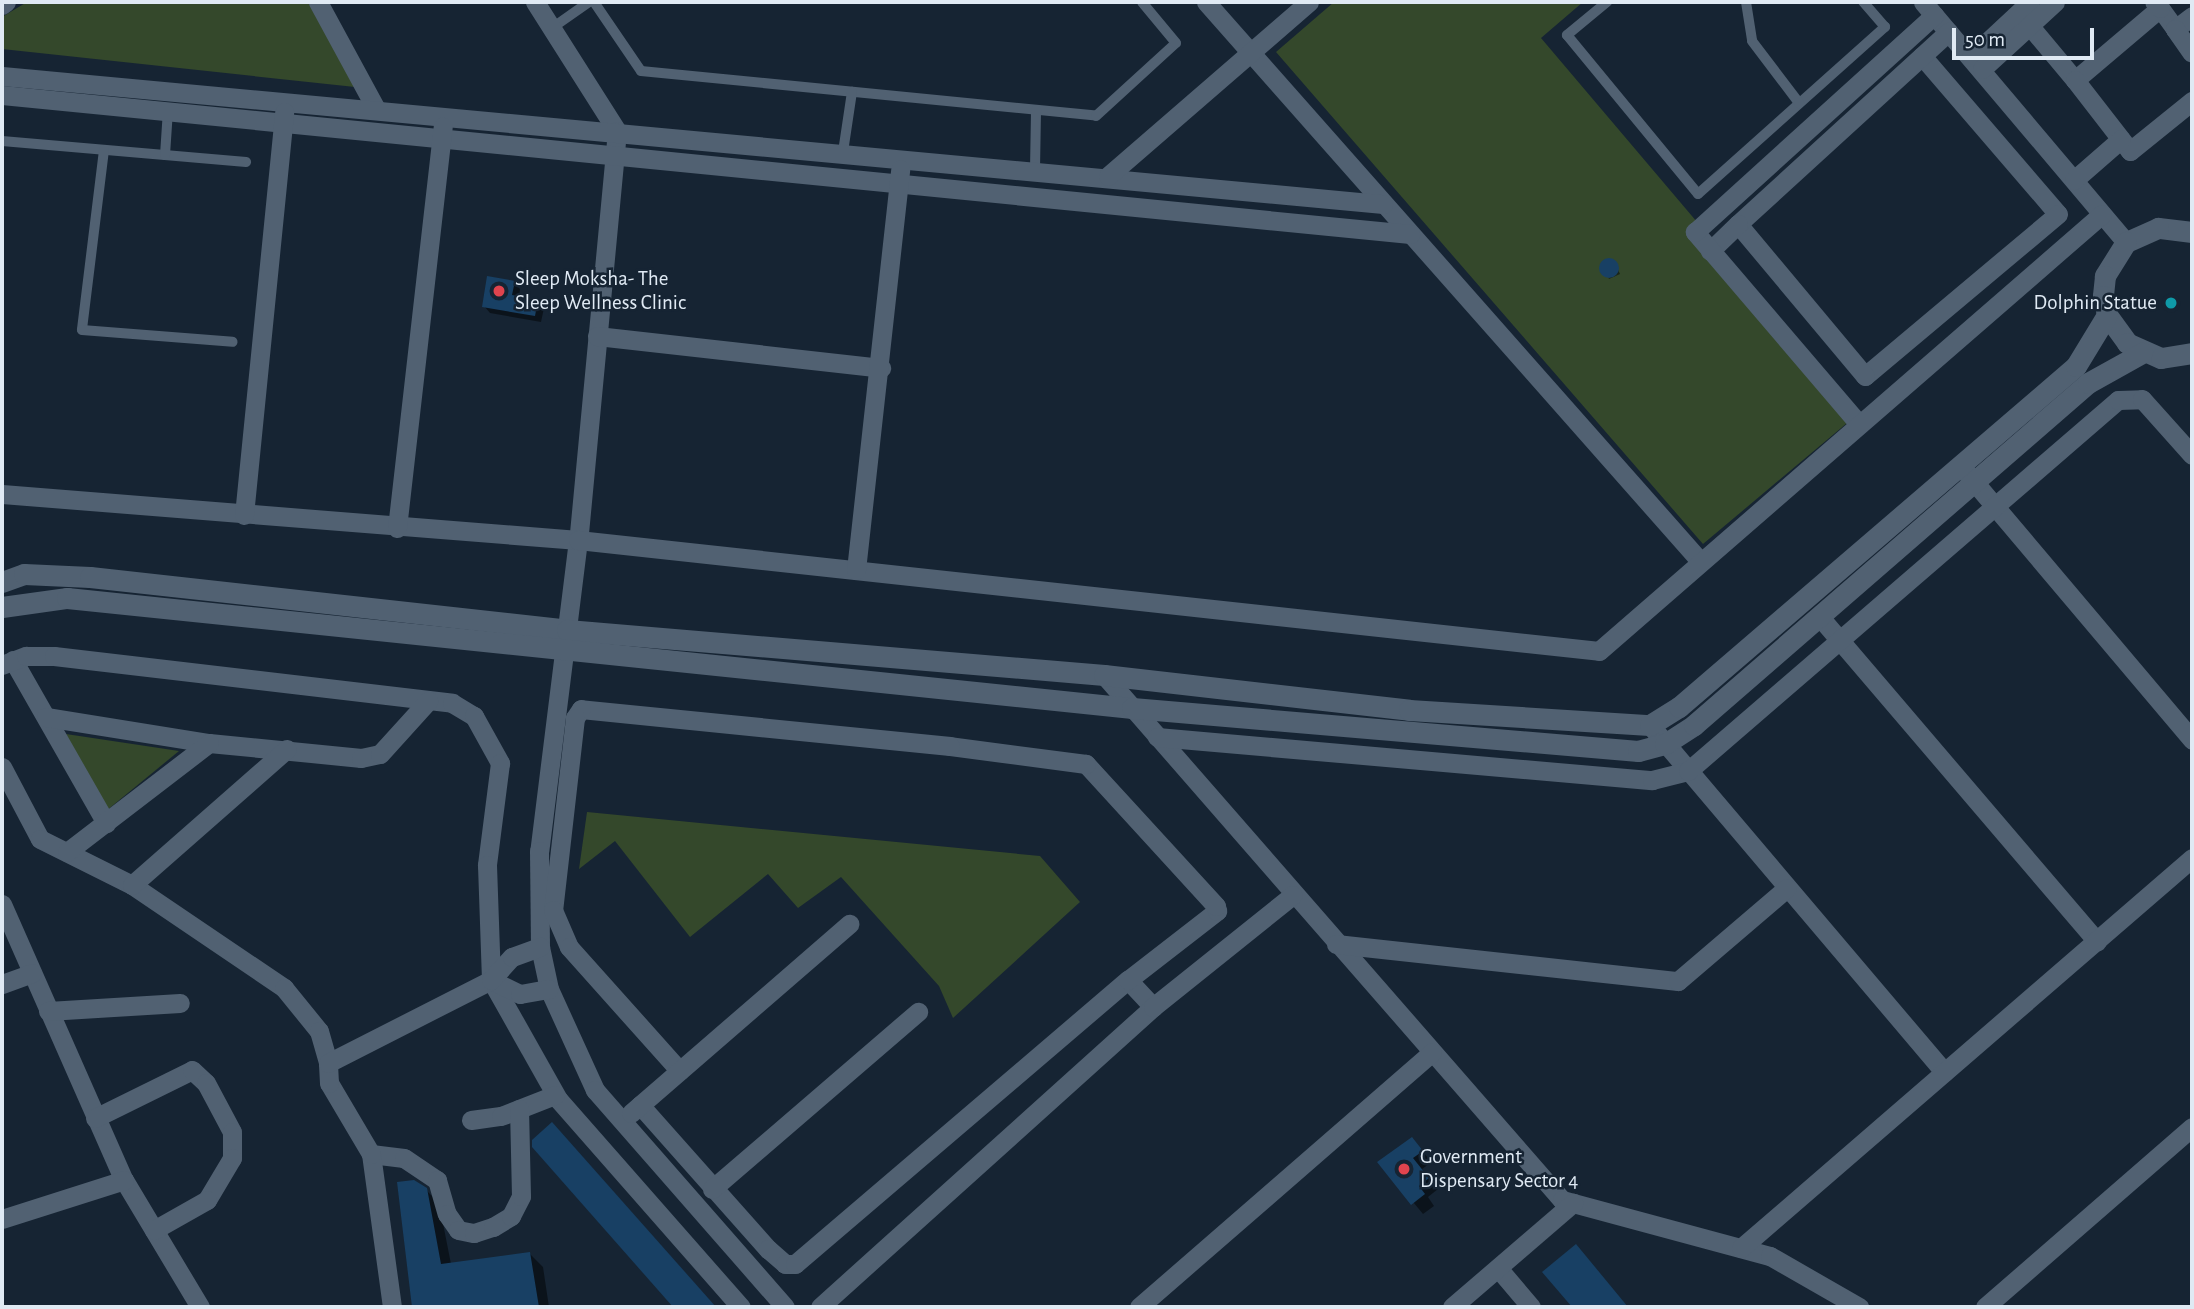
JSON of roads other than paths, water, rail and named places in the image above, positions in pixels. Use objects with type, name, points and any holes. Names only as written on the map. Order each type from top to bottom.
[{"type":"street","points":[[2,5],[6,2]]},
{"type":"street","points":[[318,2],[376,109]]},
{"type":"street","points":[[535,2],[617,131],[578,540],[538,851],[540,947],[549,989],[595,1090],[785,1307]]},
{"type":"street","points":[[1206,2],[1700,561]]},
{"type":"street","points":[[1108,176],[1309,2]]},
{"type":"street","points":[[1976,63],[2019,13],[2055,2]]},
{"type":"street","points":[[2075,79],[2157,5],[2192,52]]},
{"type":"street","points":[[1859,424],[1695,232],[1929,8],[2126,242]]},
{"type":"street","points":[[2019,13],[2075,79],[2130,151],[2192,101]]},
{"type":"street","points":[[2175,29],[2192,16]]},
{"type":"street","points":[[1710,251],[1948,32]]},
{"type":"street","points":[[1738,224],[1865,376],[2058,214],[1922,56]]},
{"type":"street","points":[[2,76],[283,122],[1410,234]]},
{"type":"street","points":[[2,95],[169,102],[285,101],[1035,169],[1383,204]]},
{"type":"street","points":[[244,515],[285,101]]},
{"type":"street","points":[[397,528],[444,116]]},
{"type":"street","points":[[2074,180],[2121,139]]},
{"type":"street","points":[[856,570],[881,368],[901,158]]},
{"type":"street","points":[[2,494],[397,528],[578,540],[1600,651],[1700,561],[2102,214]]},
{"type":"street","points":[[2192,232],[2158,228],[2126,242],[2105,276],[2107,315],[2115,331],[2142,353],[2161,358],[2192,353]]},
{"type":"street","points":[[2,607],[67,598],[566,640],[1104,676],[1409,710],[1650,725],[1679,707],[2076,366],[2107,315]]},
{"type":"street","points":[[597,336],[881,368]]},
{"type":"street","points":[[2,582],[24,574],[90,577],[566,640],[1132,708],[1638,751],[1665,744],[1694,725],[2088,383],[2142,353]]},
{"type":"street","points":[[1157,737],[1652,780],[1688,771],[2118,400],[2142,399],[2192,455]]},
{"type":"street","points":[[1960,465],[2192,740]]},
{"type":"street","points":[[1819,616],[2096,941]]},
{"type":"street","points":[[106,822],[46,716],[7,662],[54,656],[452,703],[474,716],[500,763],[488,865],[491,980],[555,1095],[741,1307]]},
{"type":"street","points":[[1104,676],[1562,1200],[1770,1256],[1859,1307]]},
{"type":"street","points":[[46,716],[209,743],[361,758],[380,754],[428,701]]},
{"type":"street","points":[[640,1105],[768,1249],[785,1264],[795,1264],[1128,980],[1217,911],[1086,764],[950,746],[581,709],[575,718],[553,910],[569,947],[680,1071]]},
{"type":"street","points":[[1650,725],[1944,1072]]},
{"type":"street","points":[[66,852],[209,743]]},
{"type":"street","points":[[132,884],[287,749]]},
{"type":"street","points":[[2,766],[40,839],[132,884],[285,988],[319,1031],[328,1063],[330,1083],[371,1154],[392,1307]]},
{"type":"street","points":[[1741,1248],[2192,858]]},
{"type":"street","points":[[1336,944],[1678,981],[1787,888]]},
{"type":"street","points":[[820,1307],[1153,1007],[1293,895]]},
{"type":"street","points":[[2,904],[124,1181],[200,1307]]},
{"type":"street","points":[[622,1121],[849,924]]},
{"type":"street","points":[[328,1063],[491,980],[512,957],[540,947]]},
{"type":"street","points":[[2,984],[32,973]]},
{"type":"street","points":[[491,980],[520,994],[549,989]]},
{"type":"street","points":[[1128,980],[1153,1007]]},
{"type":"street","points":[[48,1011],[180,1003]]},
{"type":"street","points":[[712,1189],[918,1012]]},
{"type":"street","points":[[1139,1307],[1432,1052]]},
{"type":"street","points":[[95,1118],[192,1070],[206,1083],[232,1132],[232,1158],[207,1200],[154,1230]]},
{"type":"street","points":[[471,1120],[519,1109],[555,1095]]},
{"type":"street","points":[[371,1154],[404,1158],[423,1168],[437,1180],[447,1214],[458,1230],[484,1230],[511,1216],[521,1196],[519,1109]]},
{"type":"street","points":[[1985,1307],[2192,1127]]},
{"type":"street","points":[[2,1219],[124,1181]]},
{"type":"street","points":[[1452,1307],[1573,1203]]},
{"type":"street","points":[[1498,1268],[1531,1307]]},
{"type":"lane","points":[[552,28],[592,2],[641,71],[1096,116],[1176,43],[1142,2]]},
{"type":"lane","points":[[1607,2],[1567,36],[1698,194],[1885,27],[1863,2]]},
{"type":"lane","points":[[1746,2],[1752,41],[1800,103]]},
{"type":"lane","points":[[843,152],[852,92]]},
{"type":"lane","points":[[165,155],[169,102]]},
{"type":"lane","points":[[1035,169],[1036,110]]},
{"type":"lane","points":[[2,141],[246,162]]},
{"type":"lane","points":[[104,150],[82,330],[233,342]]},
{"type":"place","name":"Sleep Moksha- The Sleep Wellness Clinic","points":[[499,291]]},
{"type":"place","name":"Dolphin Statue","points":[[2171,303]]},
{"type":"place","name":"Government Dispensary Sector 4","points":[[1404,1169]]}]
